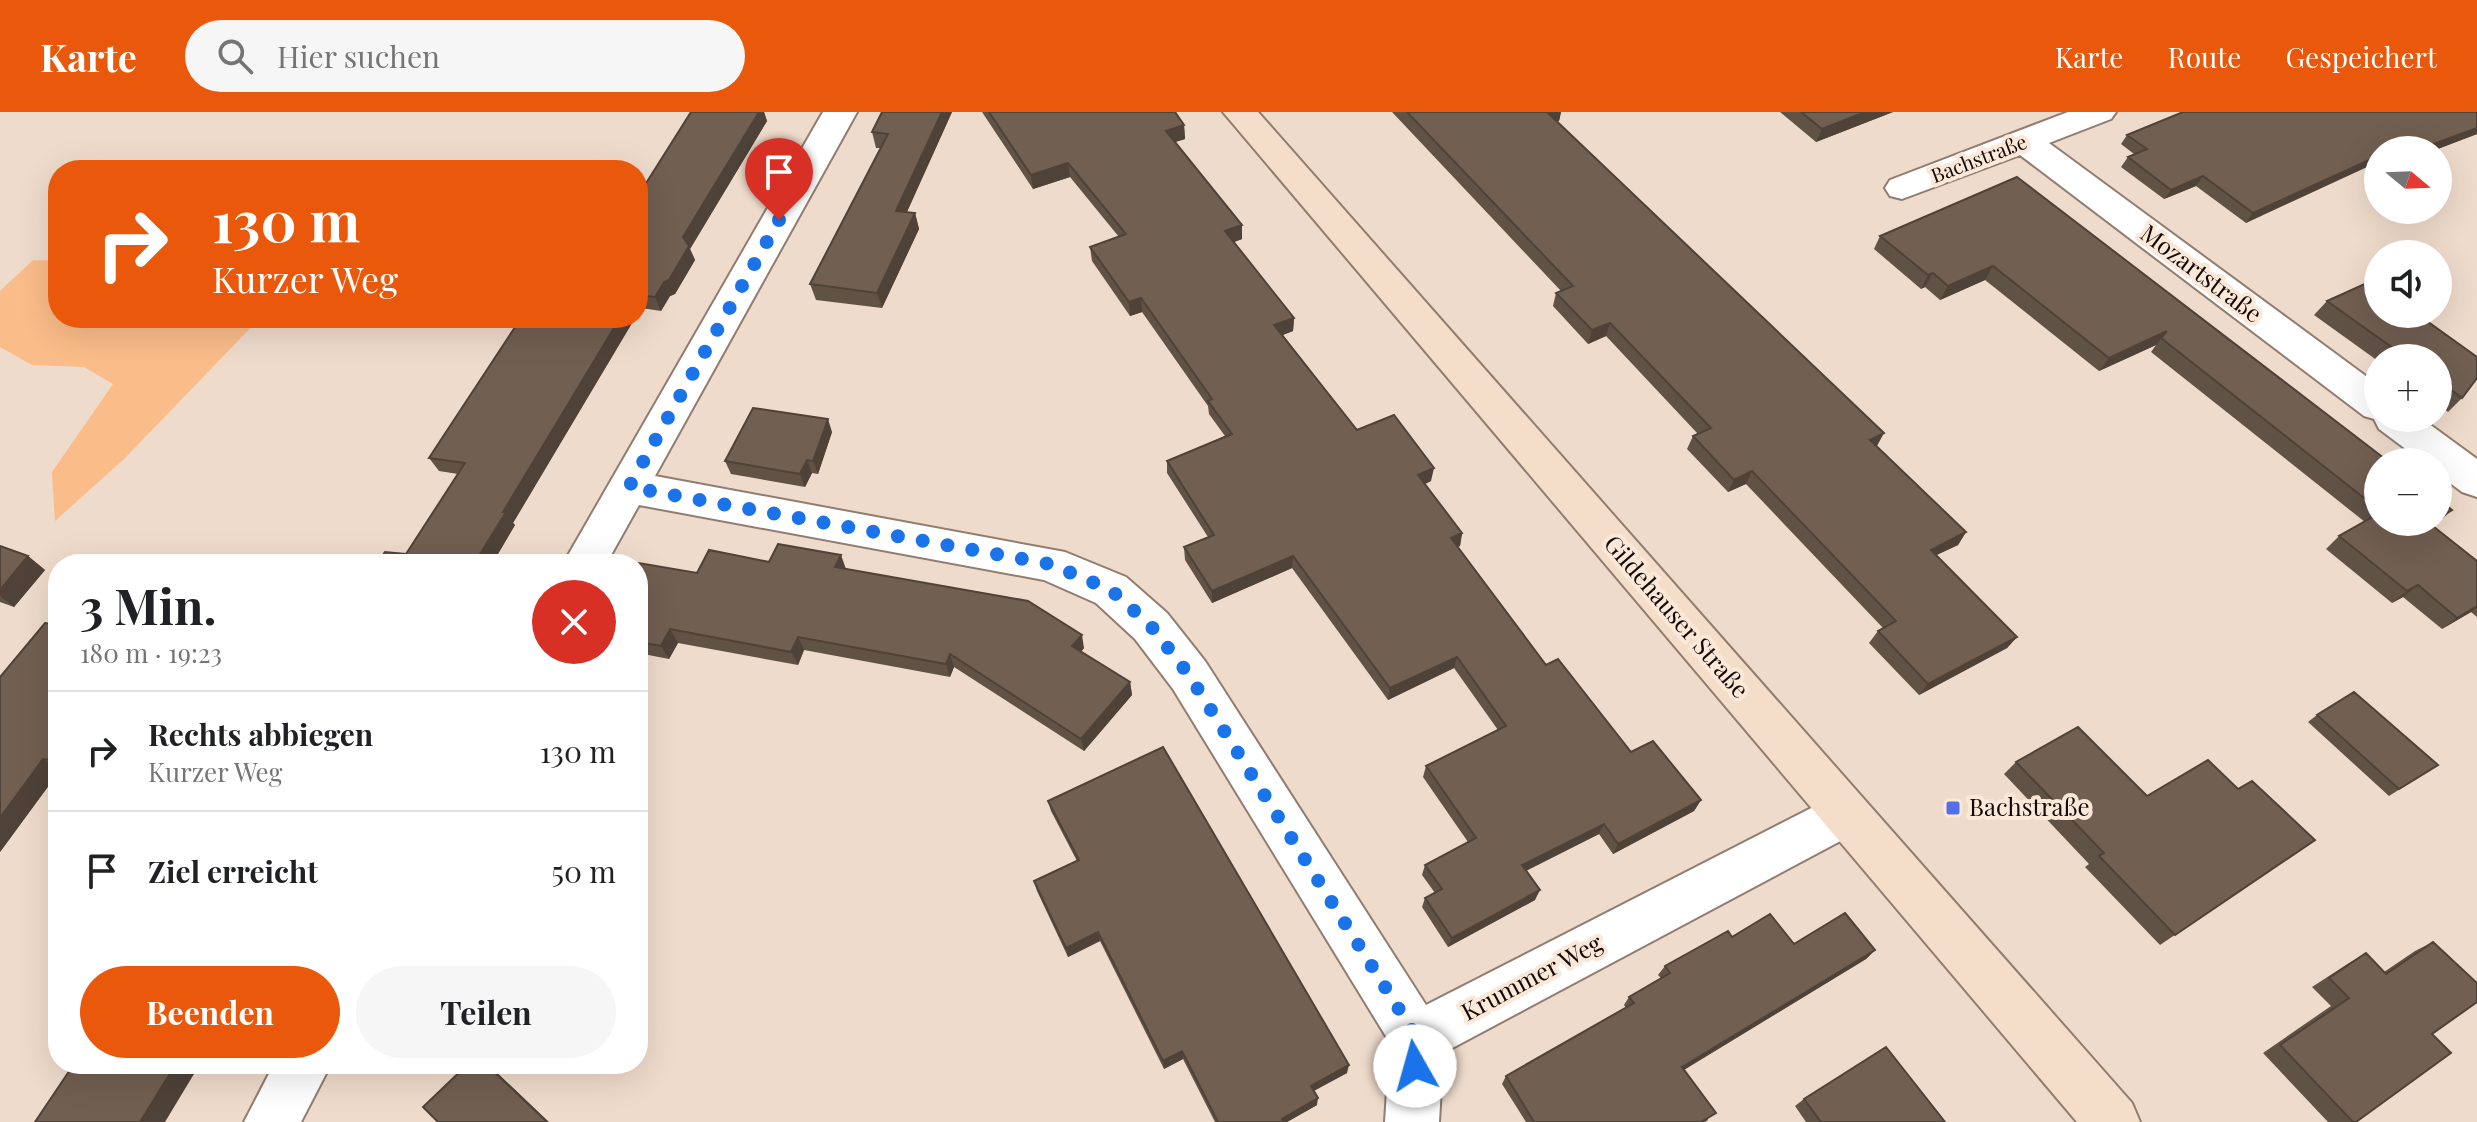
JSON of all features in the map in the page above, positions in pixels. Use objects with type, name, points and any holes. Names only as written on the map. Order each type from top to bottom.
[{"type":"main road","name":"Gildehauser Straße","points":[[1240,112],[2113,1122]]},
{"type":"street","points":[[590,554],[840,112]]},
{"type":"street","name":"Bachstraße","points":[[1902,188],[2099,112]]},
{"type":"street","name":"Mozartstraße","points":[[2025,142],[2364,396]]},
{"type":"street","points":[[2412,432],[2477,481]]},
{"type":"street","points":[[629,487],[1050,564],[1111,590],[1151,626],[1189,675],[1417,1038],[1412,1122]]},
{"type":"street","name":"Krummer Weg","points":[[1417,1038],[1846,814]]},
{"type":"street","points":[[271,1122],[298,1074]]},
{"type":"shaded area","points":[[33,260],[48,261],[48,328],[250,328],[124,459],[55,521],[52,472],[113,384],[84,367],[32,365],[0,347],[0,291]]},
{"type":"building","points":[[691,112],[759,112],[683,237],[689,246],[655,297],[648,296],[648,180]]},
{"type":"building","points":[[882,112],[942,112],[896,211],[915,213],[877,293],[810,284],[888,134],[872,132]]},
{"type":"building","points":[[989,112],[1175,112],[1184,125],[1166,131],[1242,225],[1225,231],[1294,318],[1274,325],[1357,430],[1394,415],[1434,468],[1418,475],[1462,533],[1451,538],[1546,665],[1558,659],[1631,752],[1653,741],[1701,800],[1618,844],[1604,824],[1522,865],[1540,890],[1452,938],[1425,898],[1442,889],[1425,865],[1476,838],[1426,766],[1506,726],[1457,657],[1390,688],[1293,556],[1212,591],[1184,547],[1214,535],[1167,461],[1232,434],[1208,401],[1212,399],[1141,298],[1129,302],[1090,247],[1126,234],[1068,163],[1031,175]]},
{"type":"building","points":[[1407,112],[1547,112],[1884,433],[1870,440],[1966,532],[1931,550],[2017,637],[1928,684],[1878,631],[1896,621],[1752,471],[1734,480],[1693,436],[1711,428],[1610,323],[1592,330],[1556,293],[1573,286]]},
{"type":"building","points":[[1801,112],[1865,112],[1822,129]]},
{"type":"building","points":[[2183,112],[2477,112],[2477,128],[2452,137],[2364,136],[2364,162],[2253,213],[2203,176],[2171,190],[2128,157],[2147,149],[2127,135]]},
{"type":"building","points":[[2017,177],[2371,448],[2364,448],[2364,498],[2161,338],[2167,331],[2109,358],[1993,266],[1948,286],[1933,273],[1928,275],[1880,236]]},
{"type":"building","points":[[2364,284],[2364,327],[2327,301]]},
{"type":"building","points":[[514,328],[614,328],[480,554],[406,554],[465,463],[429,458]]},
{"type":"building","points":[[2365,328],[2437,328],[2477,357],[2477,378],[2462,398],[2452,390],[2452,344],[2387,344]]},
{"type":"building","points":[[753,408],[828,419],[813,461],[807,460],[800,474],[725,461]]},
{"type":"building","points":[[2364,522],[2364,536],[2445,536],[2477,561],[2477,606],[2457,618],[2418,585],[2407,591],[2339,536]]},
{"type":"building","points":[[778,544],[841,555],[835,567],[1028,601],[1082,635],[1072,646],[1130,682],[1081,739],[950,654],[946,664],[798,637],[791,652],[670,629],[661,646],[648,644],[648,565],[697,573],[709,550],[769,562]]},
{"type":"building","points":[[0,546],[28,556],[0,590]]},
{"type":"building","points":[[45,623],[48,623],[48,760],[43,759],[0,818],[0,677]]},
{"type":"building","points":[[2354,692],[2438,765],[2399,789],[2317,715]]},
{"type":"building","points":[[2078,727],[2147,796],[2208,760],[2238,789],[2252,781],[2315,840],[2175,935],[2099,856],[2104,853],[2016,762]]},
{"type":"building","points":[[1163,747],[1349,1065],[1311,1086],[1318,1098],[1282,1119],[1283,1122],[1218,1122],[1182,1051],[1163,1061],[1098,932],[1066,948],[1034,881],[1079,860],[1048,801]]},
{"type":"building","points":[[1845,913],[1875,950],[1682,1067],[1716,1113],[1701,1122],[1534,1122],[1506,1076],[1634,1003],[1629,997],[1670,973],[1665,966],[1728,931],[1732,937],[1770,914],[1794,944]]},
{"type":"building","points":[[2433,942],[2477,983],[2477,1002],[2432,1034],[2451,1053],[2353,1122],[2280,1045],[2349,998],[2329,978],[2366,953],[2386,974]]},
{"type":"building","points":[[1886,1047],[1945,1122],[1821,1122],[1804,1099]]},
{"type":"building","points":[[67,1074],[170,1074],[140,1122],[35,1122]]},
{"type":"building","points":[[458,1074],[497,1074],[547,1122],[438,1122],[423,1107]]},
{"type":"place","name":"Bachstraße","points":[[1953,808]]},
{"type":"route","points":[[779,220],[629,487],[1050,564],[1111,590],[1151,626],[1189,675],[1417,1038],[1415,1066]]}]
